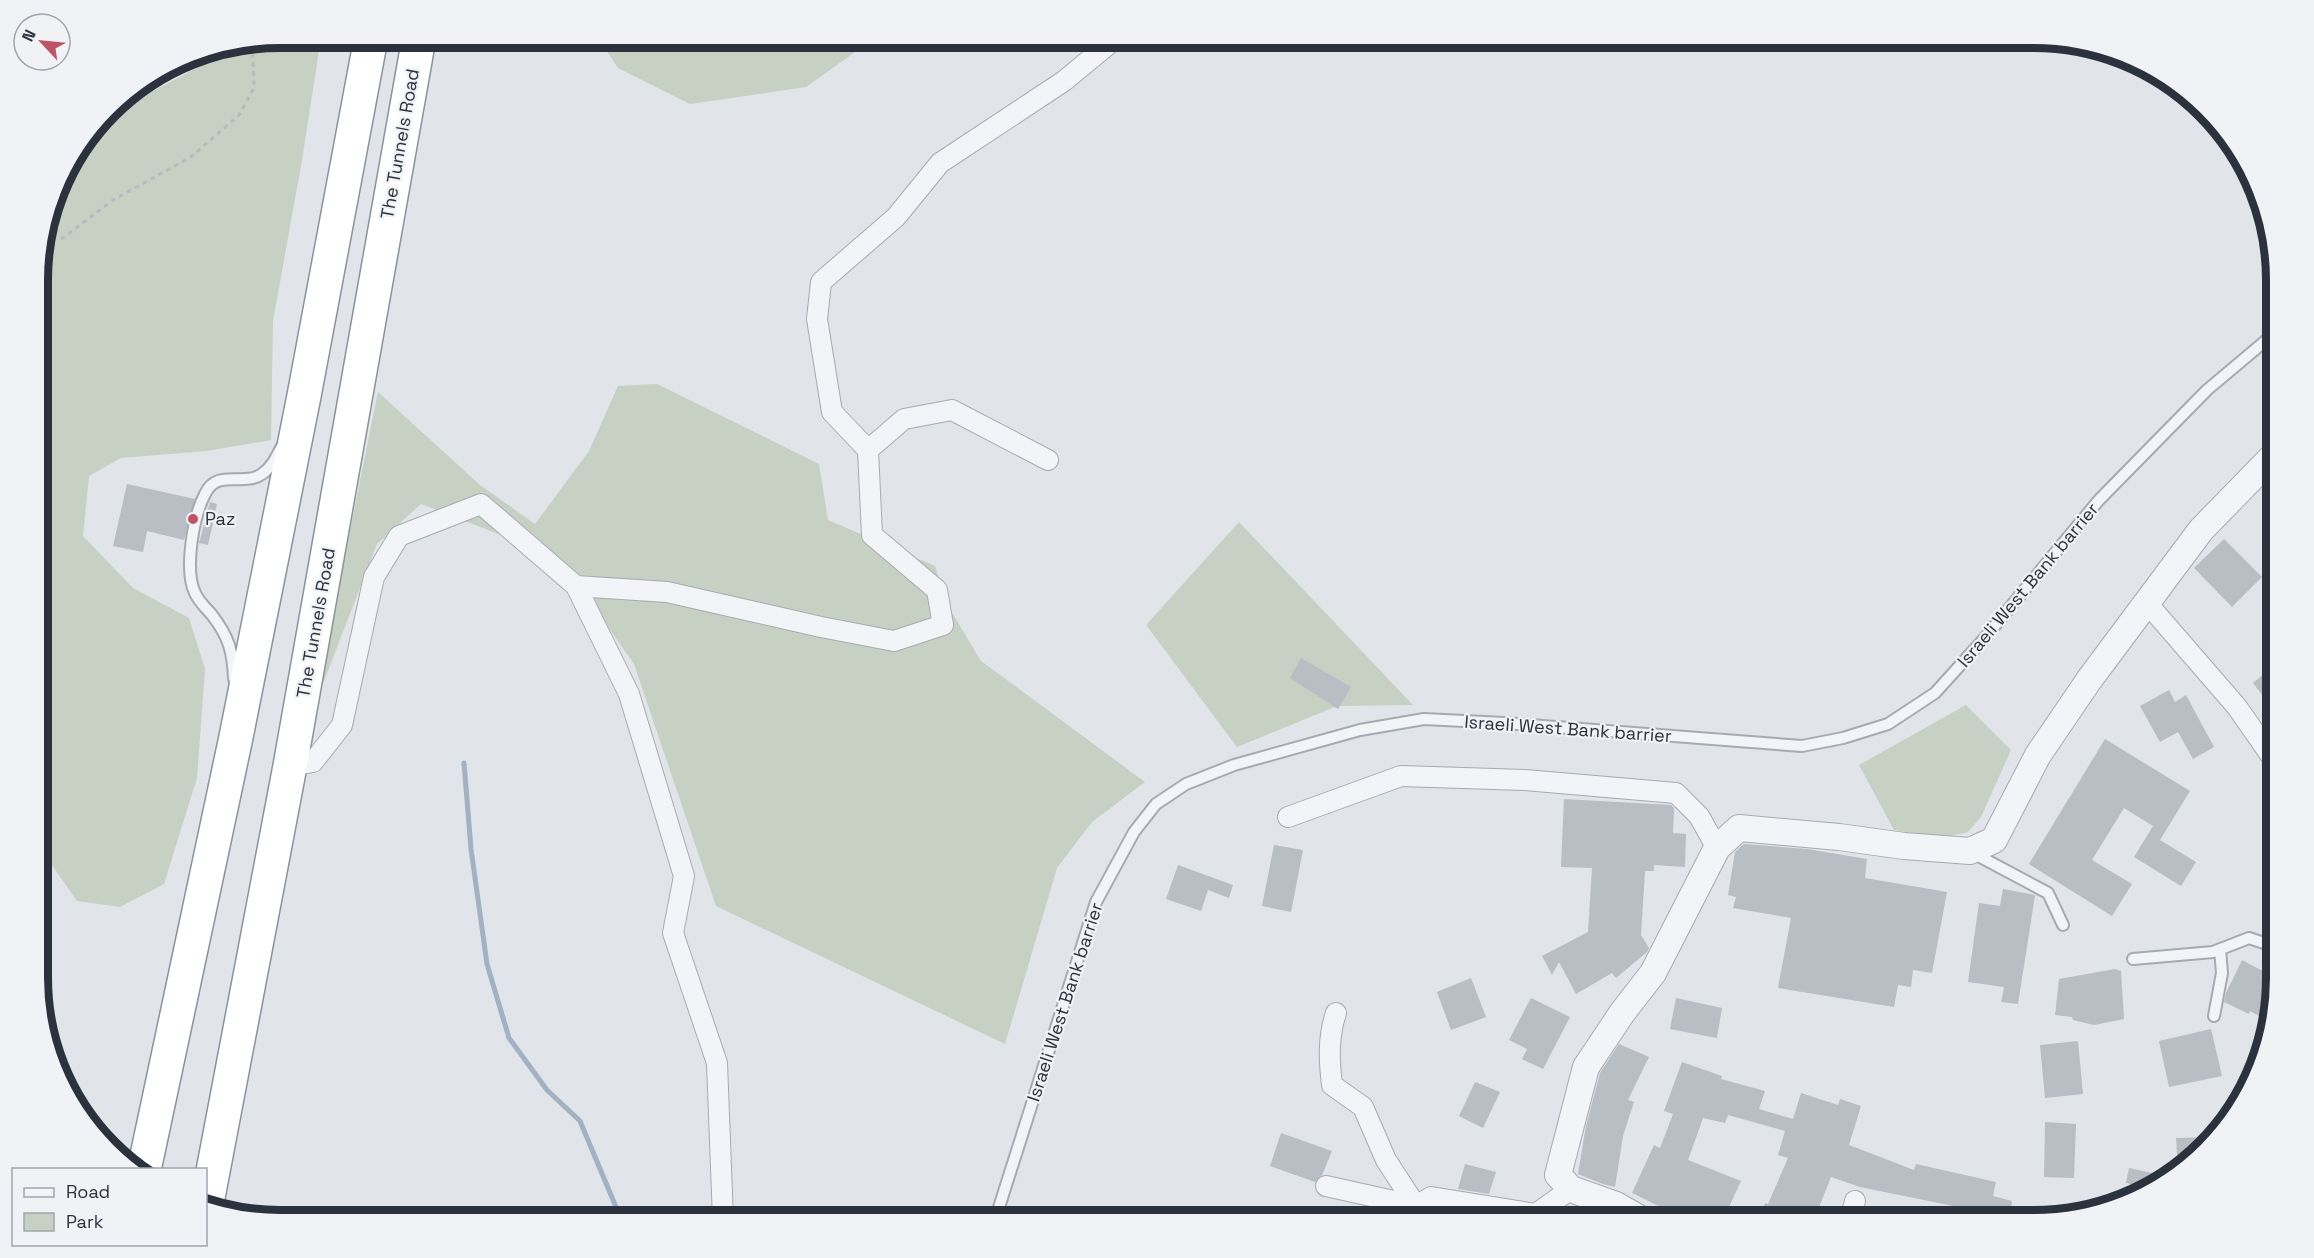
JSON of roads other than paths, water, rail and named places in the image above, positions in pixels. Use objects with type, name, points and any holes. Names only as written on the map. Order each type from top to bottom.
[{"type":"highway","points":[[145,1166],[236,737],[304,396],[369,48]]},
{"type":"highway","name":"The Tunnels Road","points":[[208,1199],[290,766],[417,48]]},
{"type":"street","points":[[576,586],[667,592],[821,627],[894,640],[943,625],[937,590],[872,535],[868,450],[832,412],[817,318],[821,282],[896,217],[940,163],[1064,81],[1104,48]]},
{"type":"street","points":[[868,450],[904,419],[952,410],[1047,460]]},
{"type":"street","points":[[1625,1210],[1571,1189],[1558,1175],[1586,1067],[1622,1013],[1653,973],[1717,848],[1739,828],[1970,851],[1995,840],[2038,755],[2088,680],[2201,530],[2266,463]]},
{"type":"street","points":[[290,766],[314,762],[342,725],[374,577],[399,536],[481,504],[576,586],[629,694],[684,876],[673,933],[717,1063],[723,1210]]},
{"type":"street","points":[[2147,603],[2237,707],[2266,749]]},
{"type":"street","points":[[1288,817],[1401,776],[1525,780],[1676,793],[1699,816],[1717,848]]},
{"type":"street","points":[[1336,1013],[1330,1031],[1329,1062],[1332,1085],[1363,1107],[1386,1160],[1416,1206]]},
{"type":"street","points":[[1326,1186],[1416,1206]]},
{"type":"street","points":[[1542,1210],[1571,1189]]},
{"type":"street","points":[[1409,1210],[1431,1197],[1511,1210]]},
{"type":"street","points":[[1853,1210],[1855,1201]]},
{"type":"lane","name":"Israeli West Bank barrier","points":[[998,1210],[1096,902],[1134,831],[1156,804],[1186,784],[1234,765],[1360,730],[1424,719],[1802,746],[1844,738],[1888,724],[1935,693],[1983,640],[2128,468],[2207,390],[2266,340]]},
{"type":"lane","points":[[236,737],[234,672],[228,638],[195,593],[190,574],[196,523],[205,493],[212,484],[228,478],[250,479],[264,473],[273,464],[304,396]]},
{"type":"lane","points":[[1970,851],[2048,893],[2063,925]]},
{"type":"lane","points":[[2133,959],[2213,952],[2249,938],[2266,944]]},
{"type":"lane","points":[[2214,1016],[2222,973],[2220,949]]},
{"type":"waterway","points":[[464,763],[471,849],[487,964],[509,1038],[547,1090],[580,1121],[616,1210]]},
{"type":"place","name":"Paz","points":[[193,519]]}]
